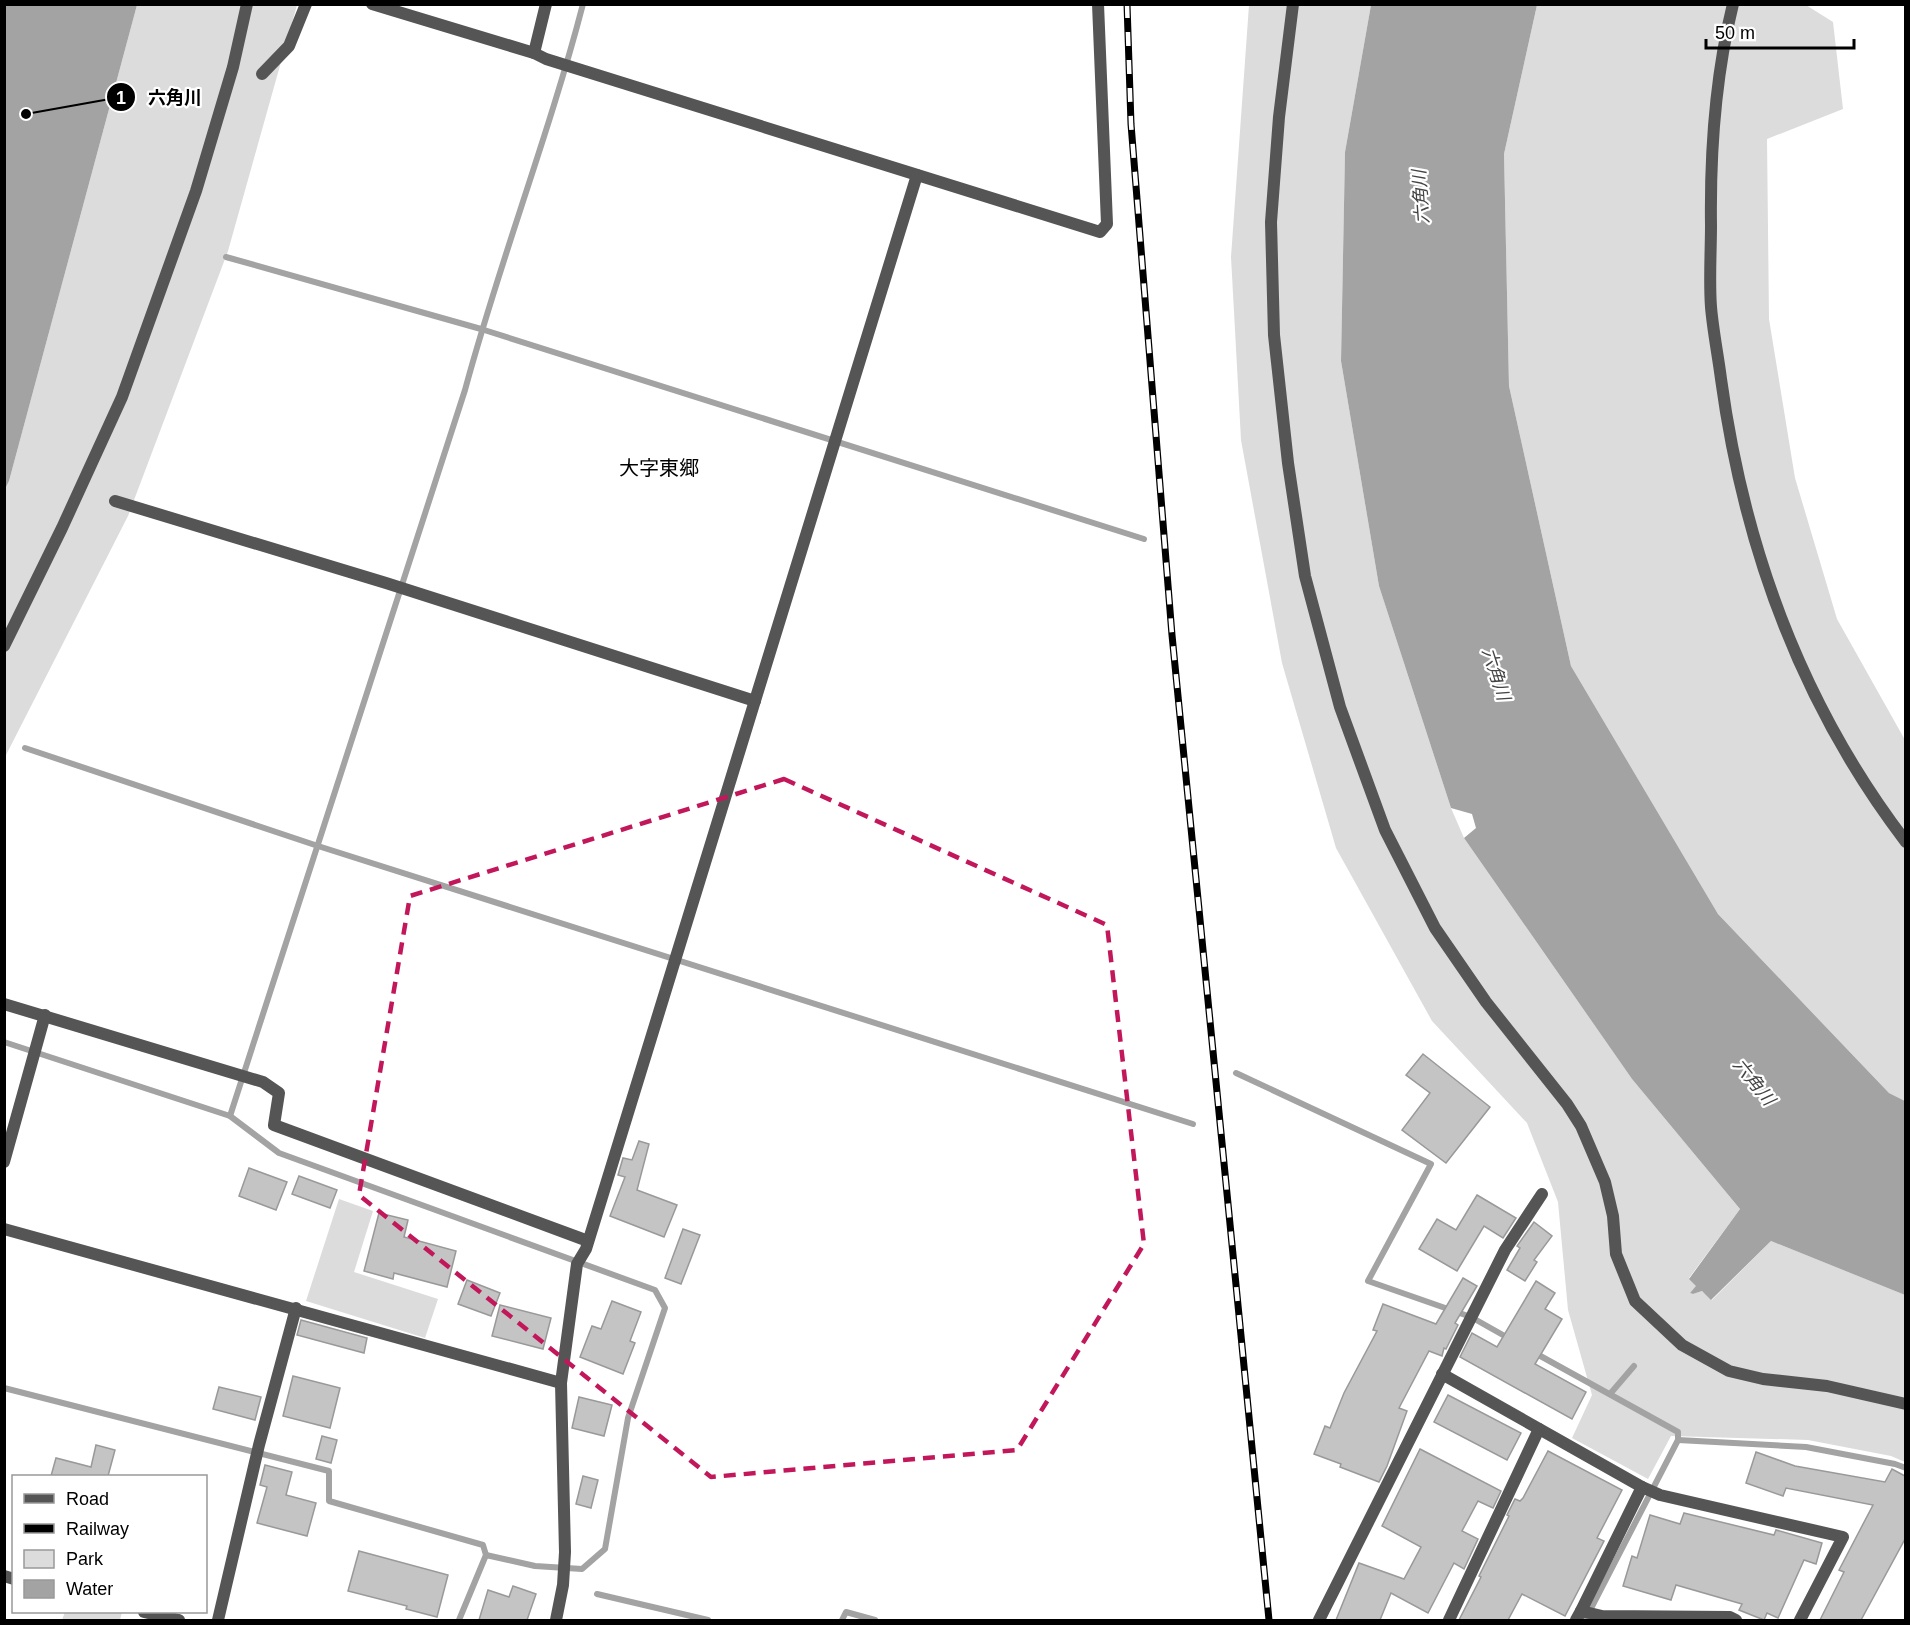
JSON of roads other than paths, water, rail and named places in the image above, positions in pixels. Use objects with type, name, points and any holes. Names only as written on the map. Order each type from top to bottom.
[{"type":"street","points":[[4,646],[62,528],[122,397],[196,191],[233,67],[247,4]]},
{"type":"street","points":[[262,74],[289,46],[306,4]]},
{"type":"street","points":[[372,4],[1100,232],[1107,224],[1098,4]]},
{"type":"street","points":[[534,53],[546,4]]},
{"type":"street","points":[[1293,4],[1279,117],[1271,222],[1276,358],[1288,463],[1305,576],[1340,707],[1385,830],[1435,928],[1486,1002],[1567,1104],[1581,1126],[1605,1182],[1613,1216],[1616,1254],[1635,1301],[1682,1345],[1729,1371],[1763,1379],[1827,1386],[1905,1404]]},
{"type":"street","points":[[1733,4],[1718,83],[1710,163],[1711,308],[1724,404],[1740,489],[1763,569],[1792,648],[1833,730],[1905,842]]},
{"type":"street","points":[[556,1620],[563,1583],[565,1552],[561,1383],[578,1264],[587,1245],[917,175]]},
{"type":"street","points":[[115,501],[386,583],[755,701]]},
{"type":"street","points":[[4,1004],[263,1082],[279,1093],[274,1125],[587,1245]]},
{"type":"street","points":[[4,1162],[45,1015]]},
{"type":"street","points":[[1319,1620],[1505,1250],[1542,1194]]},
{"type":"street","points":[[4,1229],[561,1383]]},
{"type":"street","points":[[218,1620],[259,1444],[296,1308]]},
{"type":"street","points":[[1442,1374],[1645,1489],[1660,1495],[1843,1537],[1800,1620]]},
{"type":"street","points":[[1449,1620],[1539,1429]]},
{"type":"street","points":[[1645,1489],[1581,1614],[1730,1617],[1736,1620]]},
{"type":"street","points":[[152,1613],[179,1620]]},
{"type":"water","points":[[5,4],[137,5],[5,489]]},
{"type":"water","points":[[1371,5],[1537,5],[1504,154],[1509,386],[1571,666],[1718,914],[1889,1093],[1905,1101],[1905,1295],[1771,1241],[1711,1300],[1702,1291],[1690,1293],[1696,1286],[1689,1279],[1740,1209],[1632,1079],[1464,838],[1476,828],[1472,814],[1451,808],[1379,586],[1341,361],[1345,152]]},
{"type":"waterway","points":[[230,1116],[465,390],[493,293],[570,53],[583,4]]},
{"type":"waterway","points":[[226,257],[481,329],[1144,539]]},
{"type":"waterway","points":[[25,748],[318,846],[1193,1124]]},
{"type":"waterway","points":[[4,1042],[230,1116],[279,1153],[655,1290],[665,1308],[628,1418],[605,1549],[582,1569],[535,1566],[486,1555],[459,1620]]},
{"type":"waterway","points":[[1236,1073],[1431,1164],[1368,1281],[1471,1317],[1510,1339]]},
{"type":"waterway","points":[[1535,1353],[1678,1432],[1678,1440],[1585,1620]]},
{"type":"waterway","points":[[1610,1394],[1634,1366]]},
{"type":"waterway","points":[[4,1388],[329,1471],[329,1501],[483,1545],[486,1555]]},
{"type":"waterway","points":[[1678,1440],[1806,1447],[1906,1468]]},
{"type":"waterway","points":[[597,1594],[708,1620]]},
{"type":"waterway","points":[[842,1620],[846,1612],[875,1620]]},
{"type":"railway","points":[[1127,4],[1131,124],[1172,635],[1269,1620]]},
{"type":"place","name":"六角川","points":[[26,114]]},
{"type":"district","name":"大字東郷","points":[[659,468]]}]
